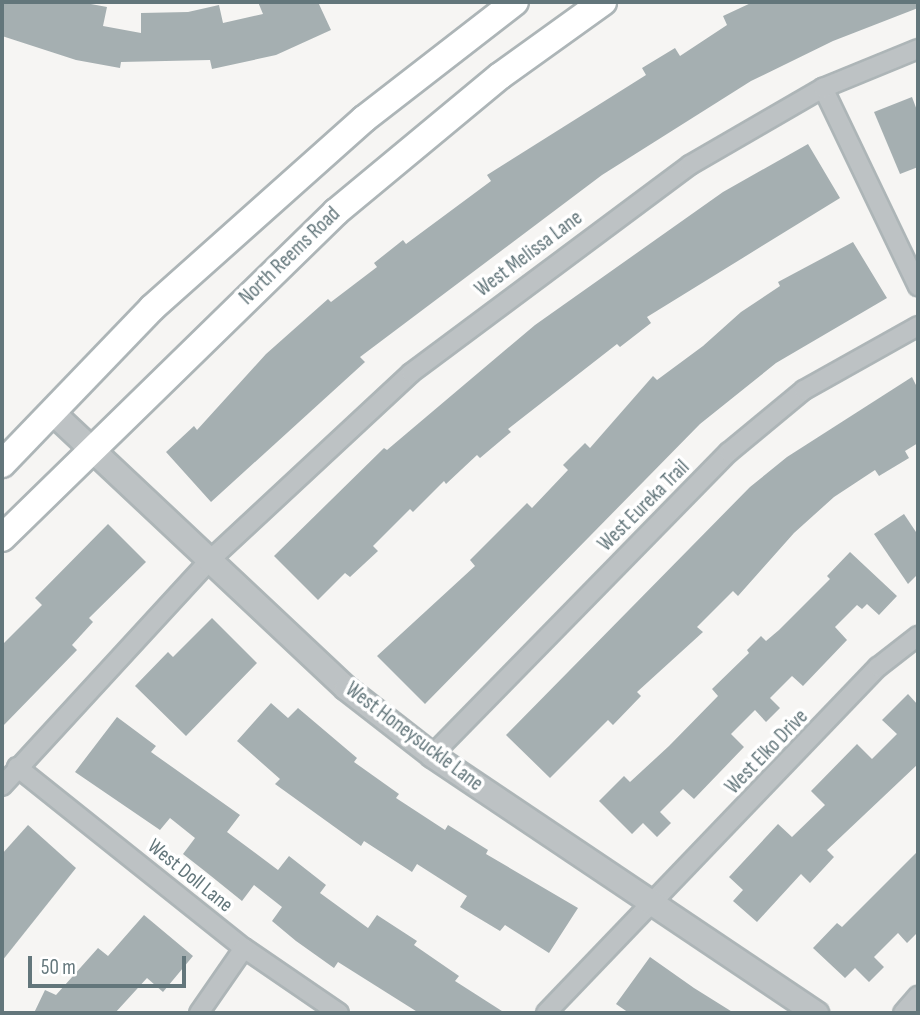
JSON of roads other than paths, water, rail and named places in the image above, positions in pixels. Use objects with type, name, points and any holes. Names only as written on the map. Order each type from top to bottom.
[{"type":"main road","points":[[2,464],[152,308],[354,128],[515,2]]},
{"type":"main road","name":"North Reems Road","points":[[2,538],[336,212],[500,76],[603,2]]},
{"type":"street","name":"West Melissa Lane","points":[[2,786],[211,559],[411,373],[563,256],[690,164],[823,88],[918,49]]},
{"type":"street","points":[[823,88],[918,286]]},
{"type":"street","name":"West Eureka Trail","points":[[432,755],[729,452],[804,390],[918,326]]},
{"type":"street","name":"West Honeysuckle Lane","points":[[52,412],[346,688],[432,755],[816,1013]]},
{"type":"street","name":"West Elko Drive","points":[[546,1013],[878,667],[918,636]]},
{"type":"street","name":"West Doll Lane","points":[[18,767],[244,948],[339,1013]]},
{"type":"street","points":[[199,1013],[244,948]]},
{"type":"street","points":[[903,1013],[918,996]]}]
